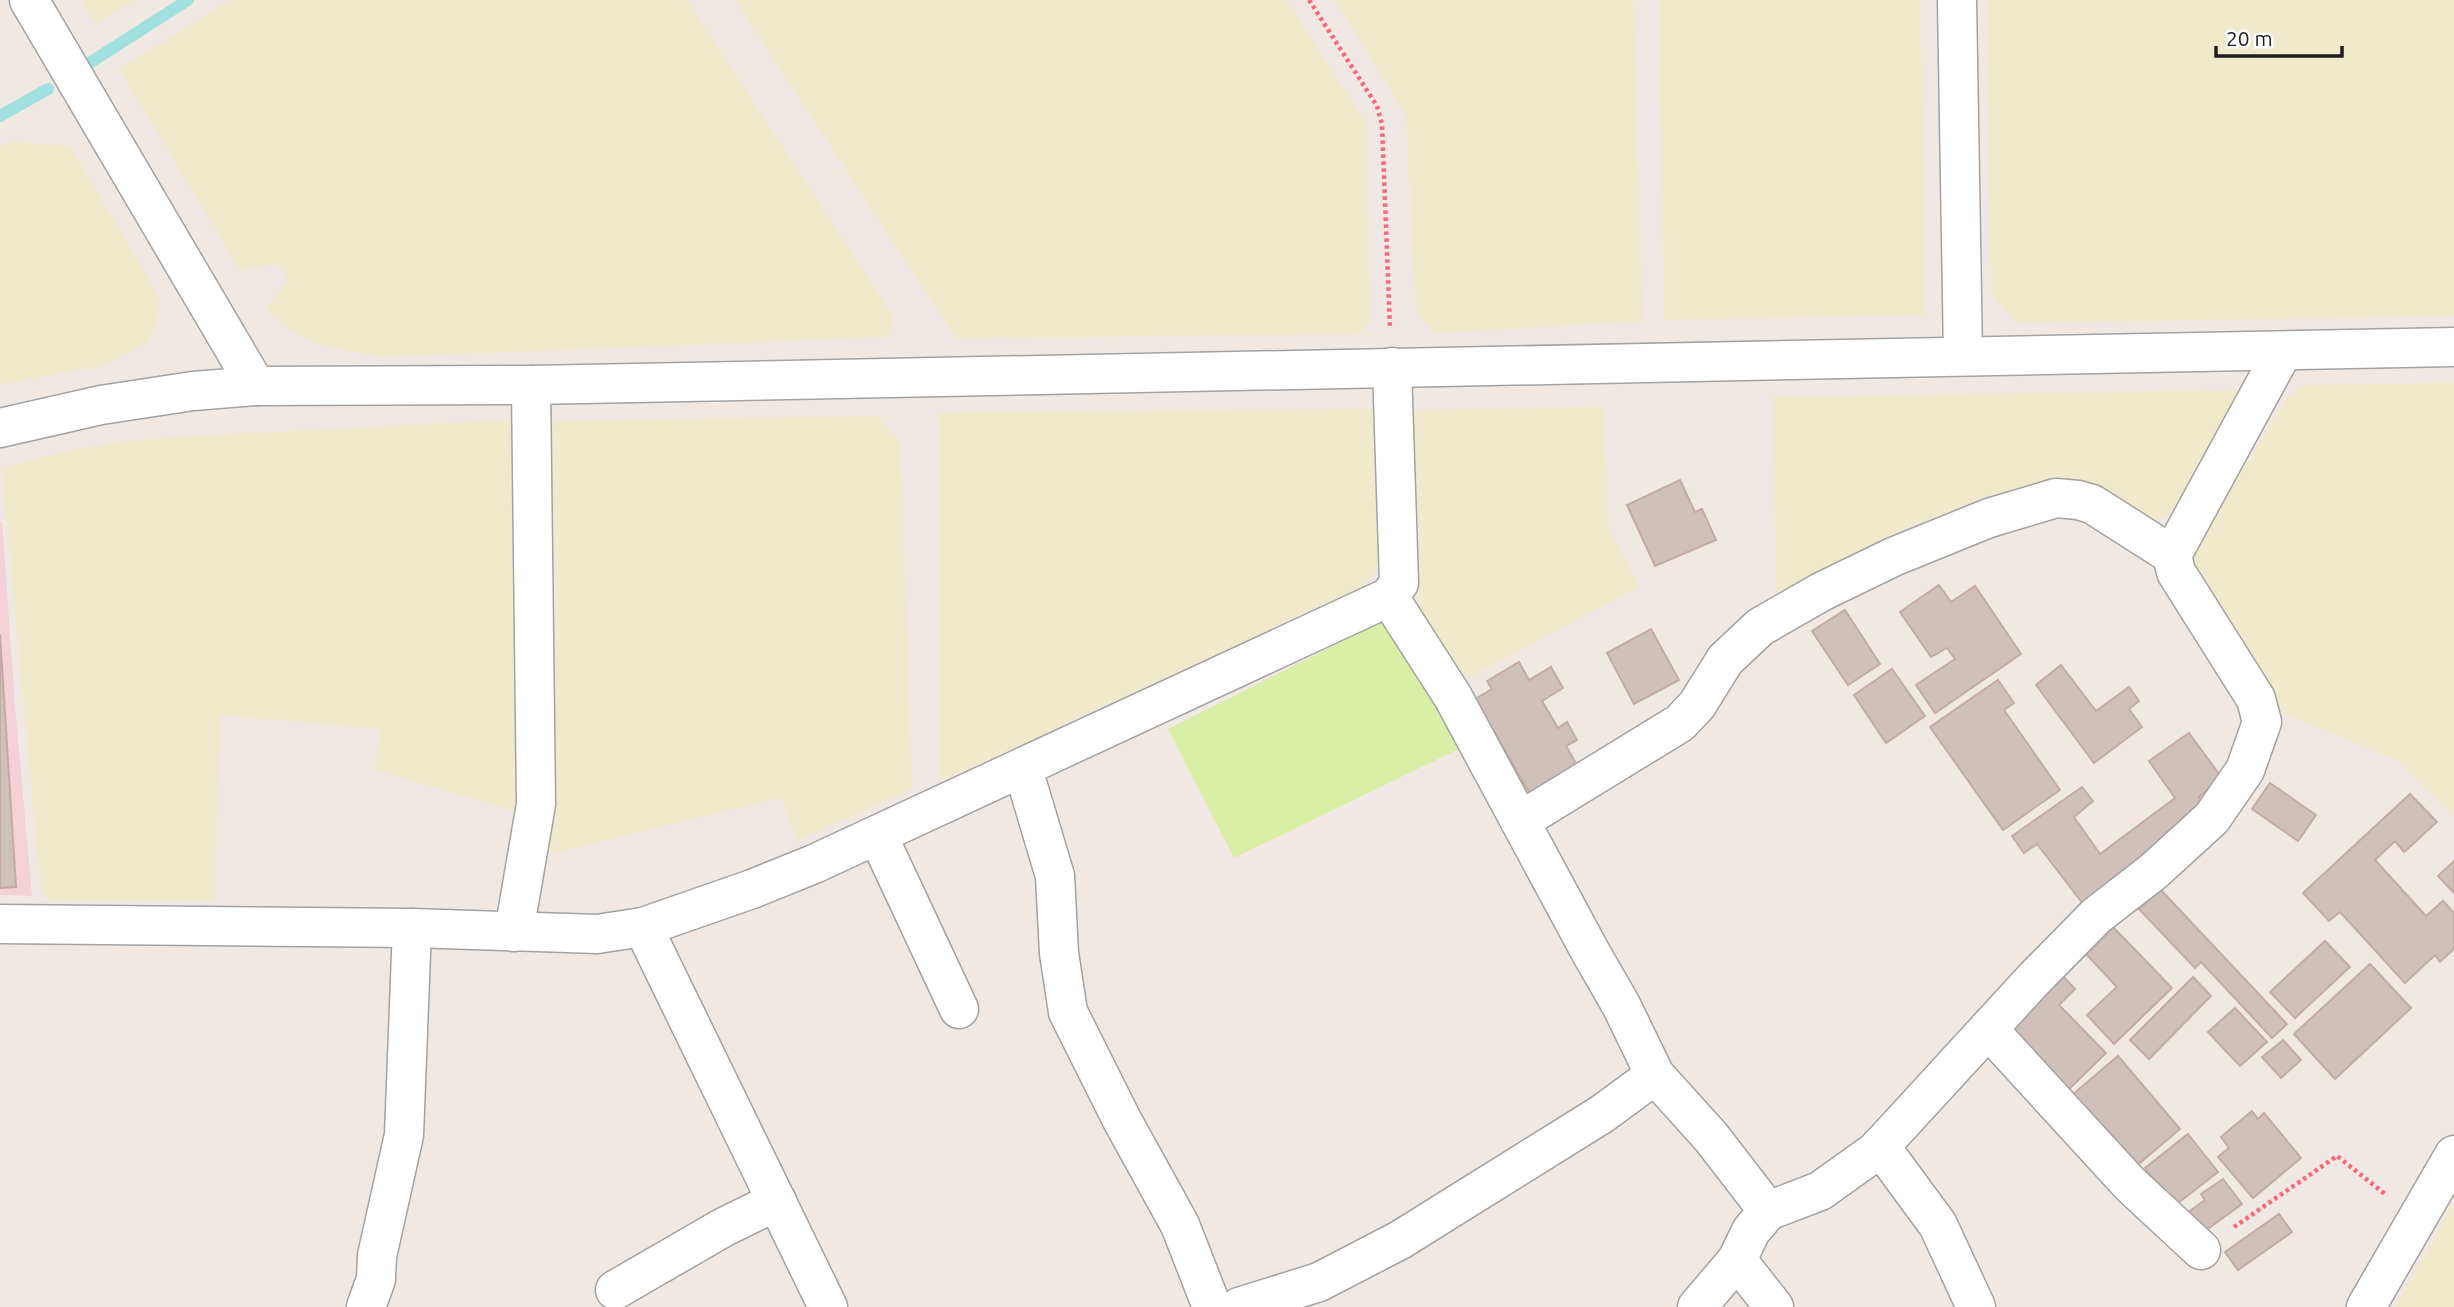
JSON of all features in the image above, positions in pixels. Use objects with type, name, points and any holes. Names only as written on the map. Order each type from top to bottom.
[{"type":"street","points":[[29,0],[256,386]]},
{"type":"street","points":[[1957,0],[1964,356]]},
{"type":"street","points":[[0,428],[101,405],[193,391],[256,386],[531,385],[2454,346]]},
{"type":"street","points":[[1697,1307],[1737,1260],[1751,1231],[1768,1211],[1820,1191],[1880,1146],[2096,916],[2154,871],[2212,818],[2245,770],[2262,722],[2256,699],[2176,572],[2172,555],[2283,351]]},
{"type":"street","points":[[0,924],[412,928],[597,934],[643,927],[752,889],[878,836],[1389,597],[1398,583],[1392,367]]},
{"type":"street","points":[[514,932],[536,804],[531,385]]},
{"type":"street","points":[[1520,821],[1680,723],[1697,705],[1725,660],[1760,627],[1821,592],[1881,563],[1989,518],[2056,498],[2078,500],[2092,504],[2172,555]]},
{"type":"street","points":[[1389,597],[1453,697],[1621,1005],[1655,1075],[1711,1137],[1768,1211]]},
{"type":"street","points":[[1023,769],[1055,876],[1059,953],[1068,1012],[1122,1120],[1180,1225],[1212,1307]]},
{"type":"street","points":[[878,836],[959,1009]]},
{"type":"street","points":[[643,927],[828,1307]]},
{"type":"street","points":[[366,1307],[376,1279],[377,1256],[404,1135],[412,928]]},
{"type":"street","points":[[1988,1029],[2130,1184],[2201,1250]]},
{"type":"street","points":[[1246,1306],[1319,1282],[1400,1240],[1602,1114],[1655,1075]]},
{"type":"street","points":[[1880,1146],[1938,1225],[1976,1307]]},
{"type":"street","points":[[2367,1307],[2454,1155]]},
{"type":"street","points":[[615,1290],[724,1227],[777,1200]]},
{"type":"street","points":[[1737,1260],[1774,1307]]},
{"type":"path","points":[[1309,0],[1377,106],[1382,124],[1392,367]]},
{"type":"path","points":[[2201,1250],[2337,1156],[2417,1219]]},
{"type":"shaded area","points":[[82,0],[134,0],[96,24]]},
{"type":"shaded area","points":[[231,0],[687,0],[894,317],[888,337],[380,357],[323,346],[291,331],[265,309],[288,281],[278,264],[240,270],[119,69]]},
{"type":"shaded area","points":[[735,0],[1287,0],[1367,125],[1370,323],[1358,334],[956,338]]},
{"type":"shaded area","points":[[1335,0],[1633,0],[1643,321],[1435,333],[1416,313],[1406,115]]},
{"type":"shaded area","points":[[1659,0],[1920,0],[1926,315],[1664,320]]},
{"type":"shaded area","points":[[1988,0],[2454,0],[2454,316],[2017,323],[1991,294]]},
{"type":"shaded area","points":[[9,142],[70,146],[159,296],[158,320],[148,342],[105,365],[0,385],[0,147]]},
{"type":"shaded area","points":[[2454,383],[2454,816],[2397,760],[2284,714],[2206,600],[2195,575],[2192,553],[2286,399],[2302,385]]},
{"type":"shaded area","points":[[2244,390],[2240,406],[2170,514],[2155,520],[2102,491],[2075,484],[1986,497],[1909,527],[1776,594],[1773,397]]},
{"type":"shaded area","points":[[1604,407],[1609,530],[1639,587],[1466,679],[1417,603],[1411,410]]},
{"type":"shaded area","points":[[1376,409],[1380,554],[1374,575],[1358,589],[939,782],[938,412]]},
{"type":"shaded area","points":[[877,416],[901,443],[912,789],[796,841],[782,798],[545,855],[546,421]]},
{"type":"shaded area","points":[[518,419],[518,812],[374,770],[381,729],[220,715],[215,901],[51,901],[41,891],[2,468],[57,453],[112,443],[176,437]]},
{"type":"shaded area","points":[[2,521],[32,896],[0,895]]},
{"type":"shaded area","points":[[2454,1203],[2454,1307],[2395,1307]]},
{"type":"green space","points":[[1383,621],[1434,692],[1461,748],[1234,858],[1168,729]]},
{"type":"building","points":[[1680,480],[1695,512],[1702,509],[1716,540],[1655,566],[1627,505]]},
{"type":"building","points":[[1939,585],[1951,602],[1975,586],[2021,654],[1935,713],[1916,685],[1955,659],[1947,648],[1931,657],[1900,612]]},
{"type":"building","points":[[1845,610],[1880,664],[1848,685],[1812,631]]},
{"type":"building","points":[[1651,629],[1679,680],[1634,704],[1607,653]]},
{"type":"building","points":[[0,634],[16,887],[0,888]]},
{"type":"building","points":[[1519,662],[1529,680],[1551,667],[1563,688],[1542,701],[1558,728],[1567,722],[1577,740],[1566,746],[1578,767],[1531,795],[1475,699],[1492,689],[1487,681]]},
{"type":"building","points":[[2061,665],[2096,711],[2129,687],[2139,701],[2129,709],[2142,727],[2094,763],[2036,685]]},
{"type":"building","points":[[1892,669],[1925,716],[1886,743],[1854,695]]},
{"type":"building","points":[[1998,680],[2014,703],[2004,710],[2060,790],[2003,830],[1930,727]]},
{"type":"building","points":[[2189,733],[2222,778],[2199,797],[2207,807],[2087,909],[2037,844],[2024,853],[2012,836],[2082,787],[2093,801],[2074,817],[2100,854],[2175,798],[2149,761]]},
{"type":"building","points":[[2270,783],[2316,815],[2298,841],[2252,809]]},
{"type":"building","points":[[2410,794],[2437,822],[2404,852],[2395,841],[2375,860],[2426,916],[2443,901],[2454,913],[2454,949],[2440,962],[2435,955],[2405,983],[2340,912],[2329,921],[2303,893]]},
{"type":"building","points":[[2454,861],[2454,893],[2438,876]]},
{"type":"building","points":[[2160,889],[2287,1024],[2272,1038],[2201,962],[2195,968],[2139,909]]},
{"type":"building","points":[[2113,927],[2172,988],[2114,1044],[2087,1015],[2117,987],[2086,954]]},
{"type":"building","points":[[2325,941],[2350,967],[2295,1018],[2270,992]]},
{"type":"building","points":[[2370,964],[2411,1008],[2335,1079],[2294,1034]]},
{"type":"building","points":[[2060,973],[2075,989],[2059,1005],[2106,1053],[2067,1091],[2005,1028]]},
{"type":"building","points":[[2193,977],[2211,996],[2149,1059],[2130,1040]]},
{"type":"building","points":[[2235,1008],[2267,1042],[2240,1066],[2208,1032]]},
{"type":"building","points":[[2283,1040],[2301,1060],[2281,1078],[2262,1057]]},
{"type":"building","points":[[2118,1056],[2180,1129],[2134,1168],[2072,1095]]},
{"type":"building","points":[[2252,1111],[2258,1119],[2264,1113],[2301,1158],[2253,1198],[2218,1157],[2229,1148],[2221,1137]]},
{"type":"building","points":[[2188,1134],[2218,1172],[2174,1206],[2145,1168]]},
{"type":"building","points":[[2223,1179],[2242,1204],[2202,1233],[2187,1213],[2205,1200],[2201,1194]]},
{"type":"building","points":[[2279,1214],[2292,1232],[2238,1270],[2225,1252]]},
{"type":"waterway","points":[[91,62],[188,0]]},
{"type":"waterway","points":[[0,116],[48,89]]}]
